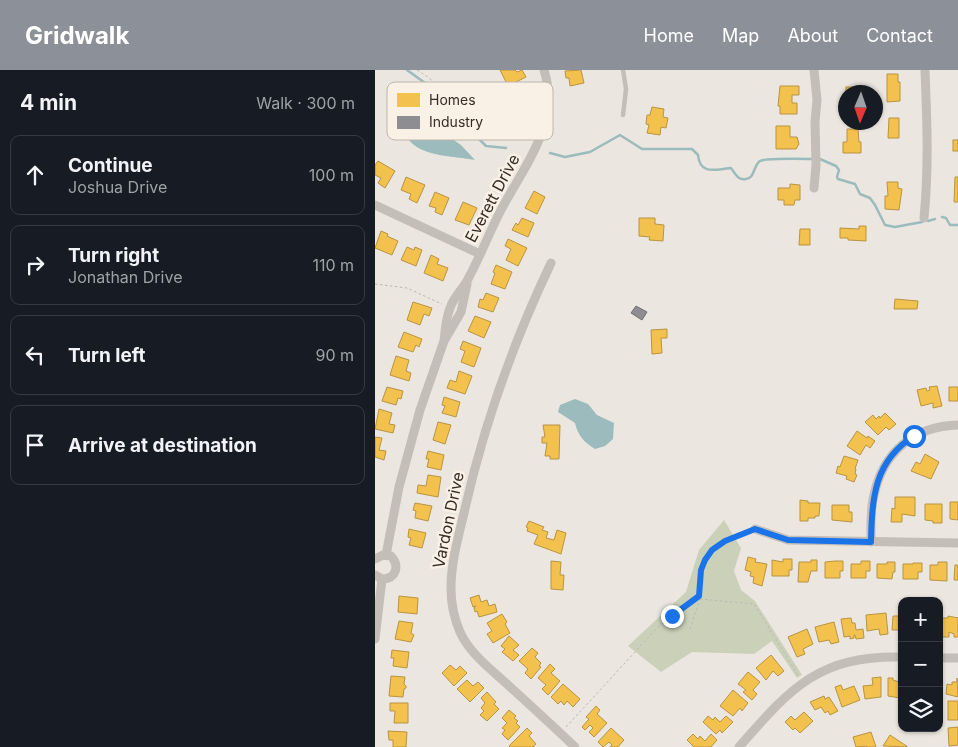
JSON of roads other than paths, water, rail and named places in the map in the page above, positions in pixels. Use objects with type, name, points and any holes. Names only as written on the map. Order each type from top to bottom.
[{"type":"street","points":[[813,70],[817,100],[814,188]]},
{"type":"street","points":[[924,218],[928,138],[925,70]]},
{"type":"street","name":"Everett Drive","points":[[443,341],[461,312],[467,281],[479,254],[500,211],[539,140]]},
{"type":"street","points":[[375,205],[479,254]]},
{"type":"street","name":"Vardon Drive","points":[[551,263],[502,380],[487,424],[457,543],[451,592],[455,620],[466,642],[476,655],[575,747]]},
{"type":"street","name":"Everett Drive","points":[[386,555],[399,487],[413,434],[443,341],[447,315],[453,299],[467,281]]},
{"type":"street","points":[[871,542],[873,497],[881,473],[890,456],[905,442],[923,432],[943,426],[958,425]]},
{"type":"street","points":[[755,529],[788,540],[958,543]]},
{"type":"street","points":[[375,558],[386,555],[393,559],[396,568],[391,578],[379,577],[375,639]]},
{"type":"street","points":[[739,747],[775,705],[803,682],[822,671],[852,661],[874,657],[898,657]]},
{"type":"street","points":[[943,658],[958,658]]},
{"type":"lane","points":[[623,70],[626,90],[623,115]]},
{"type":"water","points":[[410,140],[454,140],[475,160],[431,153],[413,144]]},
{"type":"water","points":[[575,399],[588,404],[597,415],[614,423],[613,439],[605,446],[595,449],[580,435],[575,423],[558,412],[560,405]]},
{"type":"waterway","points":[[407,70],[424,82]]},
{"type":"waterway","points":[[550,153],[565,157],[590,152],[620,135],[642,149],[692,149],[698,155],[699,162],[706,169],[731,168],[741,179],[749,178],[760,161],[812,159]]},
{"type":"waterway","points":[[480,140],[486,146],[506,148]]},
{"type":"waterway","points":[[820,159],[836,166],[839,170],[838,179],[855,184],[860,194],[870,198],[885,225],[895,227],[922,222]]},
{"type":"waterway","points":[[942,217],[946,218],[950,225],[958,225]]},
{"type":"waterway","points":[[928,221],[935,219]]}]
